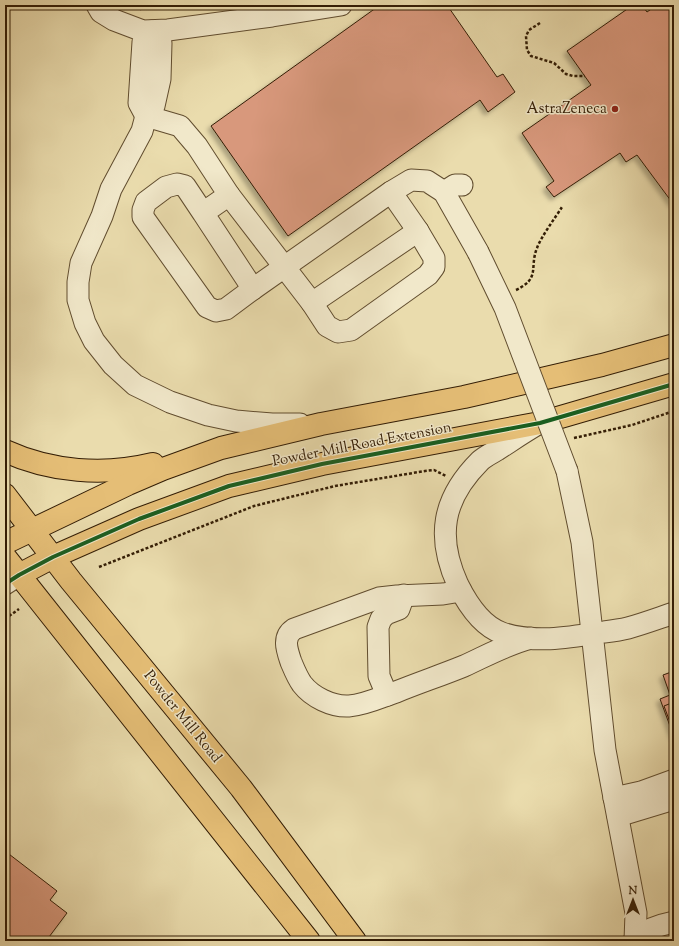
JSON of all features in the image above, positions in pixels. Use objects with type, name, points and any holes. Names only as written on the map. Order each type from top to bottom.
[{"type":"highway","name":"Powder Mill Road Extension","points":[[5,543],[149,475],[221,448],[320,424],[464,397],[602,365],[674,345]]},
{"type":"highway","name":"Powder Mill Road Extension","points":[[12,579],[53,557],[139,519],[229,486],[322,464],[540,423],[603,406],[674,384]]},
{"type":"highway","points":[[5,451],[16,456],[53,467],[95,472],[148,466],[221,448]]},
{"type":"highway","name":"Powder Mill Road","points":[[5,495],[106,625],[241,788],[355,941]]},
{"type":"highway","points":[[5,557],[12,579],[309,941]]},
{"type":"lane","points":[[97,5],[101,12],[114,20],[152,34],[341,5]]},
{"type":"lane","points":[[152,34],[143,42],[139,103],[146,116],[142,131],[111,189],[102,216],[81,263],[78,282],[78,300],[85,323],[94,341],[113,365],[135,385],[170,402],[208,415],[236,421],[272,424],[320,424]]},
{"type":"lane","points":[[146,116],[180,126],[197,146],[229,195],[312,303],[327,326],[338,332],[351,330],[428,275],[434,267],[434,258],[418,231],[391,192]]},
{"type":"lane","points":[[253,289],[185,186],[177,184],[166,187],[146,202],[143,210],[143,217],[207,306],[216,311],[226,309],[391,192],[411,180],[427,181],[453,188],[478,252],[505,308],[567,471],[582,542],[605,750],[642,934],[660,925],[674,922]]},
{"type":"lane","points":[[204,213],[229,195]]},
{"type":"lane","points":[[312,303],[418,231]]},
{"type":"lane","points":[[540,423],[480,460],[459,485],[448,509],[446,548],[454,576],[461,591],[474,610],[486,624],[500,632],[514,636],[531,638],[553,638],[592,634],[626,628],[674,613]]},
{"type":"lane","points":[[461,591],[443,594],[379,598],[294,629],[289,632],[286,642],[288,653],[296,675],[308,691],[316,697],[336,705],[349,706],[366,703],[463,666],[503,647],[531,638]]},
{"type":"lane","points":[[387,695],[379,676],[378,627],[381,619],[386,614],[399,610],[404,596]]},
{"type":"lane","points":[[616,807],[640,792],[674,780]]},
{"type":"lane","points":[[616,807],[674,799]]},
{"type":"path","points":[[138,10],[170,5]]},
{"type":"path","points":[[540,23],[529,30],[526,36],[527,50],[531,56],[554,63],[566,74],[573,76],[585,76]]},
{"type":"path","points":[[511,293],[524,286],[533,276],[537,247],[562,207]]},
{"type":"path","points":[[99,567],[254,506],[335,486],[434,470],[459,485]]},
{"type":"path","points":[[5,619],[19,609]]},
{"type":"building","points":[[380,5],[447,5],[497,77],[503,74],[515,92],[488,112],[480,100],[288,236],[211,126]]},
{"type":"building","name":"AstraZeneca","points":[[633,5],[642,5],[647,12],[657,5],[674,5],[674,205],[637,155],[626,162],[620,153],[554,197],[546,187],[554,181],[522,133],[591,85],[567,51]]},
{"type":"building","points":[[674,671],[674,737],[660,699],[670,695],[663,675]]},
{"type":"building","points":[[674,702],[674,733],[664,706]]},
{"type":"building","points":[[5,851],[57,891],[50,900],[67,913],[46,941],[5,941]]},
{"type":"cycle path","points":[[5,584],[53,557],[139,519],[229,486],[322,464],[540,423],[674,384]]},
{"type":"place","name":"AstraZeneca","points":[[615,109]]}]
